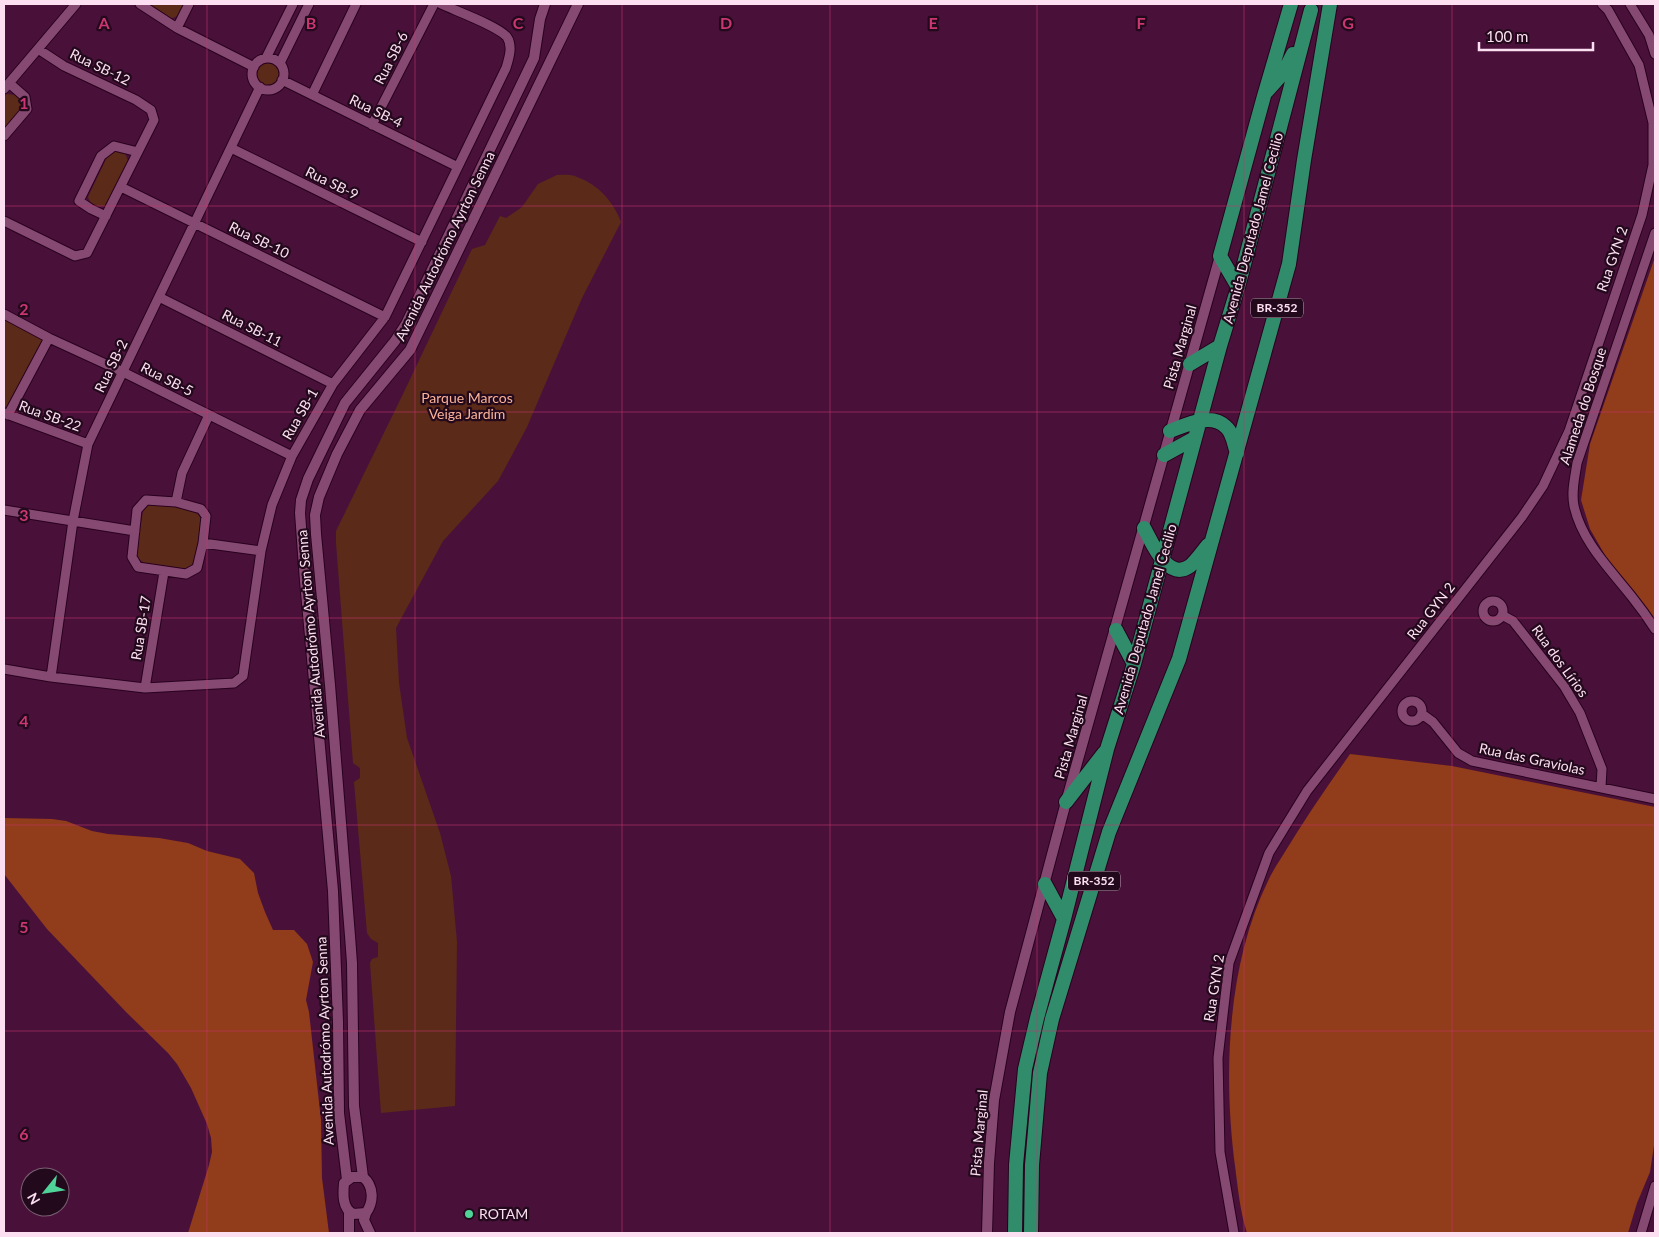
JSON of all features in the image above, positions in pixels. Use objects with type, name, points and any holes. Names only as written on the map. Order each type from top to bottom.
[{"type":"highway","points":[[1238,287],[1220,256],[1291,4]]},
{"type":"highway","name":"BR-352","points":[[1031,1233],[1032,1165],[1040,1073],[1052,1019],[1109,832],[1179,659],[1290,264],[1304,160],[1330,4]]},
{"type":"highway","points":[[1264,96],[1284,72],[1291,60],[1312,7]]},
{"type":"highway","name":"Avenida Deputado Jamel Cecilio","points":[[1015,1233],[1016,1165],[1025,1069],[1037,1018],[1107,749],[1134,664],[1220,346],[1238,287],[1312,7]]},
{"type":"highway","points":[[1190,364],[1220,346]]},
{"type":"highway","points":[[1170,431],[1200,420],[1212,421],[1227,427],[1231,433],[1237,453]]},
{"type":"highway","points":[[1164,455],[1195,438]]},
{"type":"highway","points":[[1144,528],[1162,560],[1172,568],[1188,568],[1212,540]]},
{"type":"highway","points":[[1116,630],[1134,664]]},
{"type":"highway","points":[[1066,802],[1107,749]]},
{"type":"highway","points":[[1045,884],[1064,919]]},
{"type":"street","points":[[4,136],[27,110],[25,97],[6,86],[76,4]]},
{"type":"street","points":[[140,4],[177,28],[254,67]]},
{"type":"street","points":[[177,28],[189,4]]},
{"type":"street","points":[[266,58],[271,58],[280,63],[284,72],[282,80],[275,88],[265,89],[256,84],[253,76],[254,67],[266,58],[294,4]]},
{"type":"street","points":[[280,63],[309,4]]},
{"type":"street","points":[[312,95],[356,4]]},
{"type":"street","name":"Rua SB-6","points":[[372,124],[434,4]]},
{"type":"street","name":"Rua SB-1","points":[[4,670],[145,688],[234,683],[243,676],[261,551],[272,505],[292,456],[333,384],[385,317],[506,68],[511,51],[508,38],[499,30],[441,4]]},
{"type":"street","name":"Avenida Autodrómo Ayrton Senna","points":[[349,1233],[349,1212],[344,1200],[344,1183],[347,1180],[339,1113],[338,1022],[332,891],[300,512],[301,500],[308,479],[345,403],[395,342],[406,324],[534,58],[540,20],[545,4]]},
{"type":"street","name":"Avenida Autodrómo Ayrton Senna","points":[[370,1233],[364,1220],[371,1206],[372,1195],[369,1185],[363,1177],[354,1106],[352,963],[315,516],[327,474],[360,410],[410,350],[578,4]]},
{"type":"street","name":"Rua GYN 2","points":[[1234,1233],[1220,1152],[1218,1058],[1229,963],[1269,852],[1307,791],[1522,518],[1543,486],[1569,431],[1642,215],[1654,165],[1653,123],[1638,65],[1608,10],[1602,4]]},
{"type":"street","points":[[1630,4],[1649,35],[1655,54]]},
{"type":"street","name":"Rua SB-12","points":[[38,49],[64,66],[136,100],[151,110],[154,120],[138,152]]},
{"type":"street","name":"Rua SB-4","points":[[282,80],[458,167]]},
{"type":"street","name":"Rua SB-2","points":[[51,677],[74,521],[88,444],[260,87]]},
{"type":"street","points":[[4,221],[75,256],[87,253],[121,187],[138,152],[114,146],[101,156],[80,201],[91,210],[106,216]]},
{"type":"street","name":"Rua SB-9","points":[[231,148],[422,242]]},
{"type":"street","name":"Rua SB-10","points":[[121,187],[385,317]]},
{"type":"street","name":"Alameda do Bosque","points":[[1655,233],[1578,463],[1573,486],[1574,505],[1583,531],[1598,555],[1655,628]]},
{"type":"street","name":"Pista Marginal","points":[[987,1233],[989,1163],[994,1100],[1010,1012],[1066,802],[1220,256]]},
{"type":"street","name":"Rua SB-11","points":[[159,297],[333,384]]},
{"type":"street","name":"Rua SB-5","points":[[4,314],[49,338],[123,372],[292,456]]},
{"type":"street","points":[[6,414],[49,338]]},
{"type":"street","name":"Rua SB-22","points":[[6,414],[88,444]]},
{"type":"street","points":[[176,502],[182,474],[208,414]]},
{"type":"street","points":[[146,500],[176,502],[201,510],[206,516],[203,543],[197,568],[186,574],[138,567],[132,557],[137,510],[146,500]]},
{"type":"street","points":[[4,510],[135,531]]},
{"type":"street","points":[[203,543],[261,551]]},
{"type":"street","name":"Rua SB-17","points":[[145,688],[164,572]]},
{"type":"street","name":"Rua dos Lírios","points":[[1502,615],[1513,621],[1564,686],[1580,713],[1602,769],[1601,787]]},
{"type":"street","points":[[314,685],[330,685]]},
{"type":"street","name":"Rua das Graviolas","points":[[1422,714],[1433,722],[1458,753],[1472,761],[1655,799]]},
{"type":"street","points":[[347,1180],[352,1177],[363,1177]]},
{"type":"street","points":[[1641,1233],[1655,1186]]},
{"type":"street","points":[[349,1212],[357,1214],[366,1213]]},
{"type":"green space","points":[[150,4],[186,4],[182,12],[170,18]]},
{"type":"green space","points":[[268,62],[276,66],[280,74],[276,82],[268,86],[260,82],[256,74],[260,66]]},
{"type":"green space","points":[[6,94],[16,95],[21,101],[22,109],[4,130],[4,97]]},
{"type":"green space","points":[[116,150],[125,153],[128,161],[108,204],[96,206],[91,203],[88,197],[108,155]]},
{"type":"green space","name":"Parque Marcos Veiga Jardim","points":[[557,175],[575,176],[592,184],[614,207],[621,222],[582,298],[527,427],[498,481],[443,541],[396,628],[399,683],[407,738],[440,833],[451,876],[457,942],[455,1106],[381,1113],[370,963],[372,959],[378,957],[378,943],[371,939],[367,933],[354,782],[360,778],[360,768],[353,763],[336,531],[472,249],[485,245],[500,216],[506,218],[522,207],[538,184]]},
{"type":"green space","points":[[4,316],[42,339],[42,341],[8,406],[4,408]]},
{"type":"green space","points":[[153,503],[196,511],[202,520],[197,554],[192,565],[187,569],[144,563],[138,558],[136,553],[143,511]]},
{"type":"shaded area","points":[[1655,257],[1655,619],[1606,557],[1590,529],[1581,500],[1590,444]]},
{"type":"shaded area","points":[[1350,754],[1452,766],[1655,807],[1655,1139],[1650,1172],[1637,1203],[1628,1233],[1247,1233],[1237,1183],[1229,1095],[1229,1058],[1236,984],[1254,914],[1271,874],[1307,816]]},
{"type":"shaded area","points":[[4,818],[52,819],[66,821],[92,831],[108,834],[159,838],[188,843],[207,851],[240,859],[254,873],[258,893],[273,930],[294,930],[307,944],[313,962],[306,1000],[321,1120],[322,1178],[329,1233],[188,1233],[212,1152],[207,1124],[191,1088],[177,1064],[47,929],[4,874]]},
{"type":"place","name":"ROTAM","points":[[469,1214]]}]
